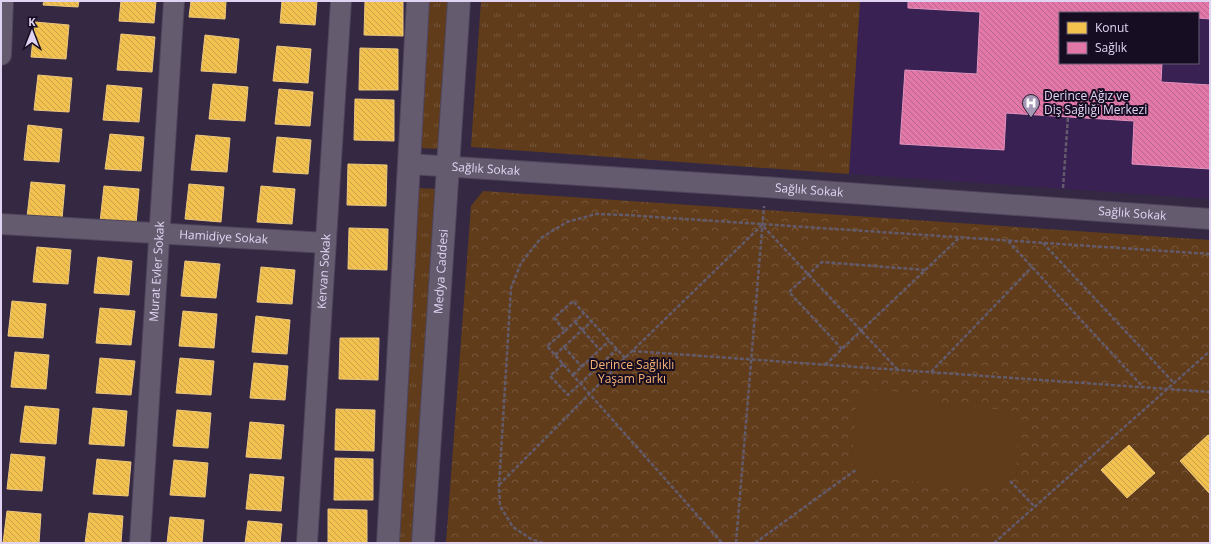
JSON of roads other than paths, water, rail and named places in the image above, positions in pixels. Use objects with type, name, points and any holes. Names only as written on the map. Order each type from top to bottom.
[{"type":"main road","points":[[388,543],[418,1]]},
{"type":"main road","name":"Medya Caddesi","points":[[423,543],[459,1]]},
{"type":"street","points":[[1,56],[3,1]]},
{"type":"street","name":"Murat Evler Sokak","points":[[140,543],[161,233],[174,1]]},
{"type":"street","name":"Kervan Sokak","points":[[307,543],[341,1]]},
{"type":"street","name":"Sağlık Sokak","points":[[409,164],[765,187],[1210,219]]},
{"type":"street","name":"Hamidiye Sokak","points":[[1,224],[326,243]]},
{"type":"place","name":"Derince Ağız ve Diş Sağlığı Merkezi","points":[[1031,118]]},
{"type":"park label","name":"Derince Sağlıklı Yaşam Parkı","points":[[632,372]]}]
